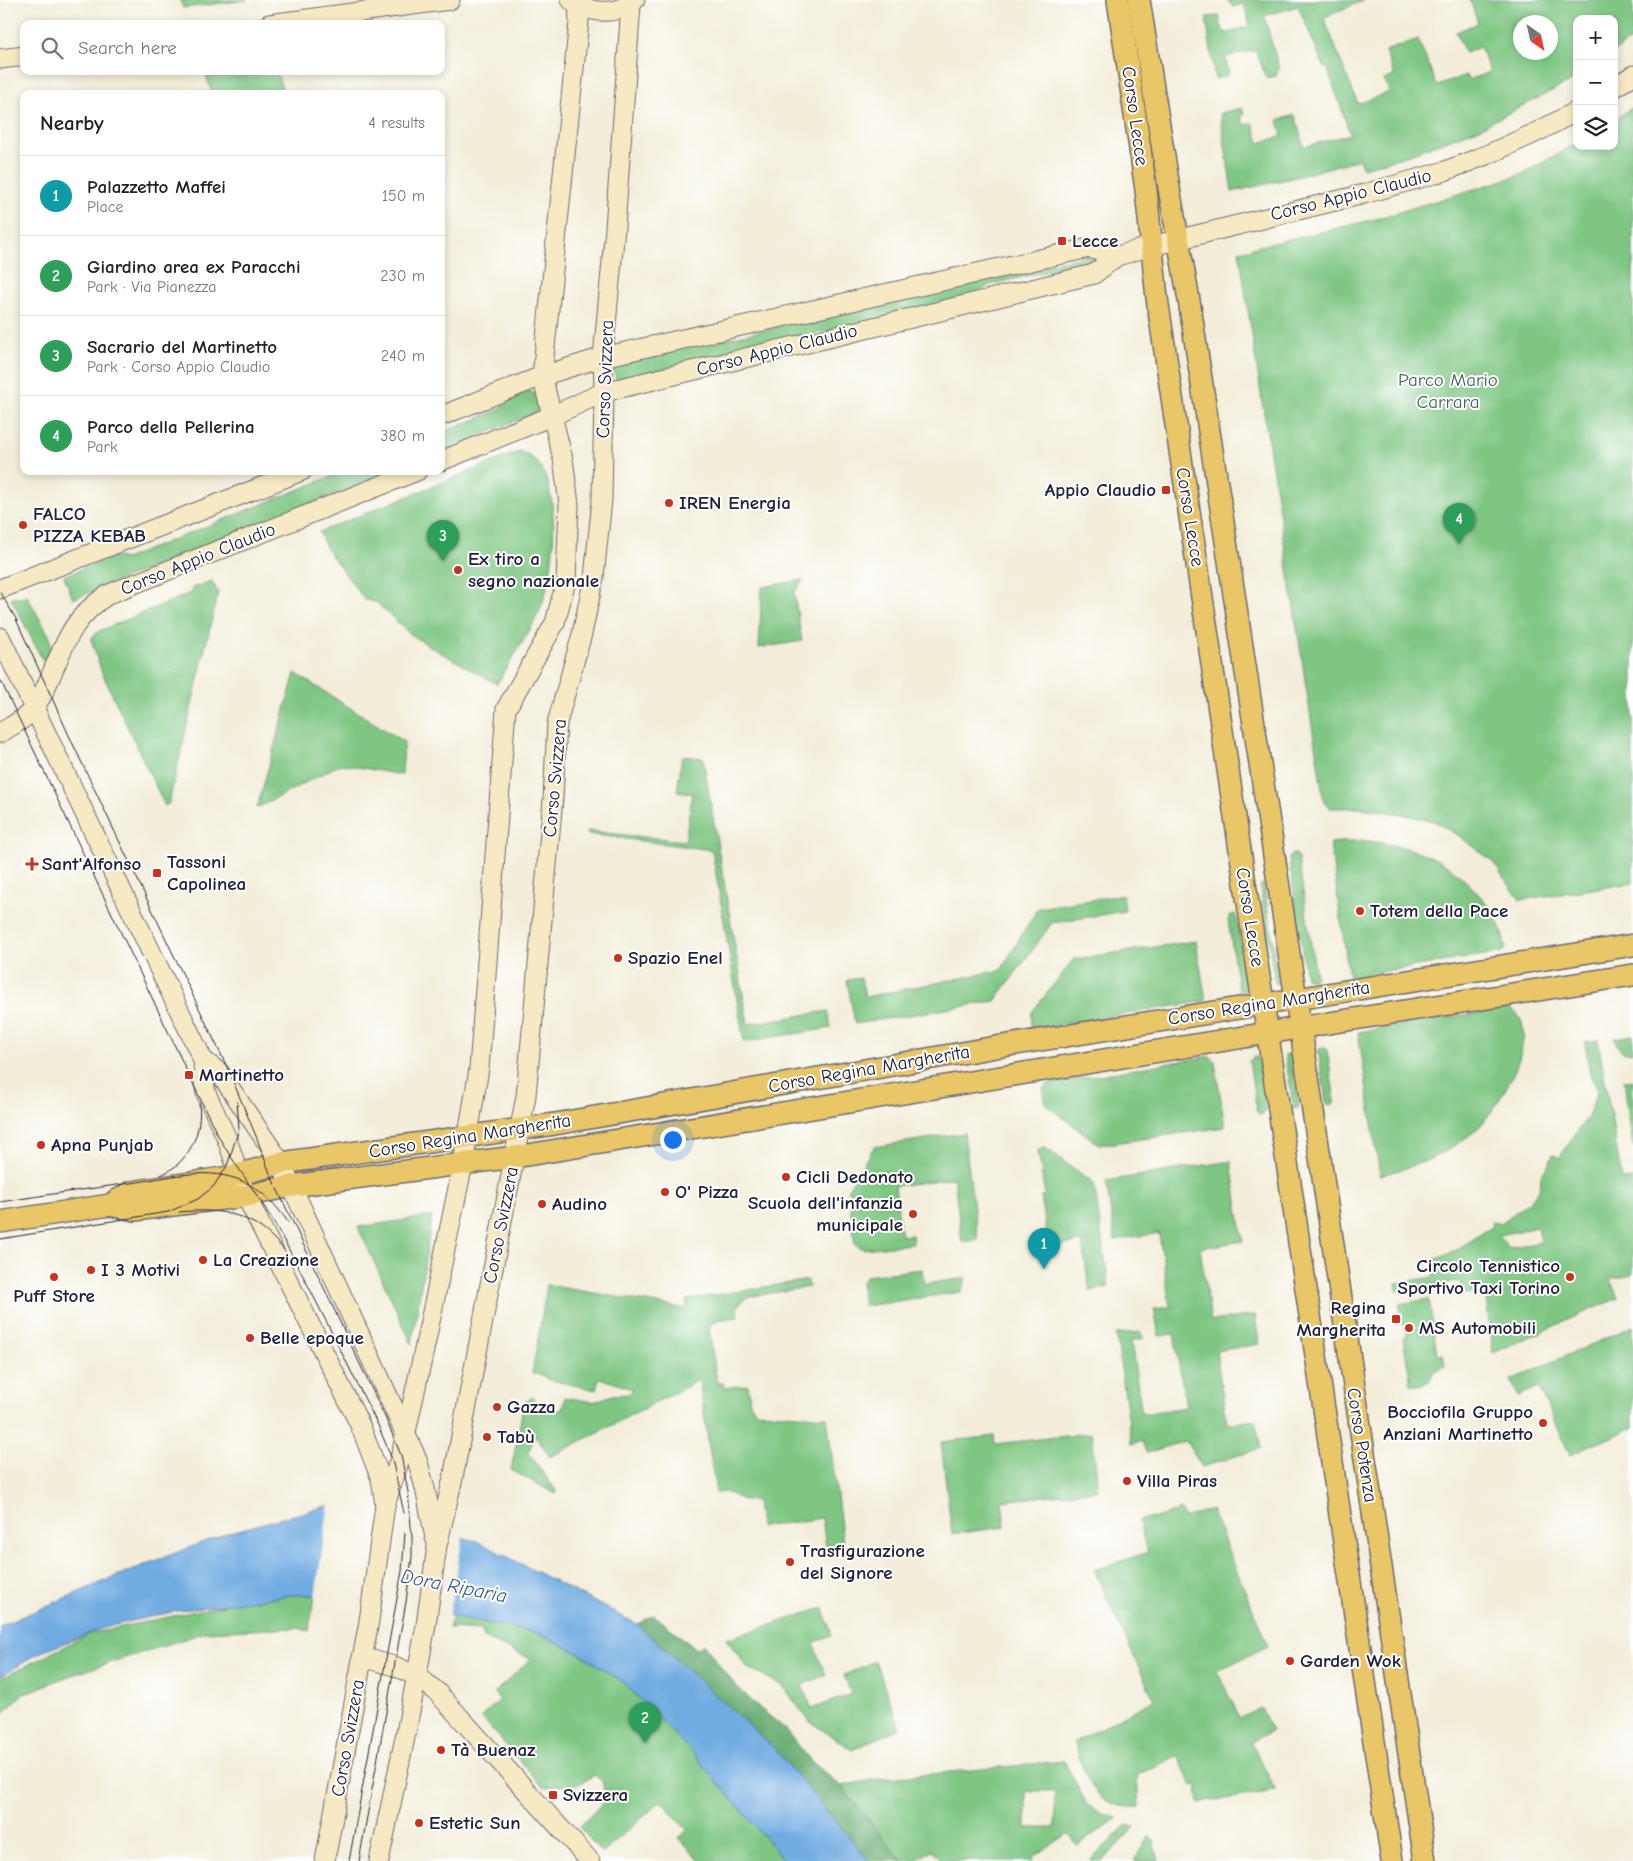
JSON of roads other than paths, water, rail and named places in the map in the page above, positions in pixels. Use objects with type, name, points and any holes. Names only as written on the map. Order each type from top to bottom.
[{"type":"main road","name":"Corso Lecce","points":[[1118,0],[1146,190],[1157,298],[1268,1033]]},
{"type":"main road","name":"Corso Lecce","points":[[1139,0],[1189,300],[1300,1029]]},
{"type":"main road","name":"Corso Regina Margherita","points":[[110,1205],[131,1192],[239,1175],[281,1163],[555,1124],[996,1047],[1633,945]]},
{"type":"main road","name":"Corso Regina Margherita","points":[[0,1222],[110,1205],[135,1210],[246,1196],[291,1186],[515,1157],[993,1080],[1268,1033],[1633,976]]},
{"type":"main road","name":"Corso Potenza","points":[[1300,1029],[1425,1861]]},
{"type":"main road","name":"Corso Potenza","points":[[1268,1033],[1392,1861]]},
{"type":"street","points":[[298,20],[450,0]]},
{"type":"street","points":[[574,3],[591,10],[605,12],[618,10],[633,2]]},
{"type":"street","name":"Corso Svizzera","points":[[437,1519],[453,1478],[526,1096],[551,818],[557,723],[582,634],[594,577],[602,500],[603,357],[633,2]]},
{"type":"street","points":[[384,1508],[406,1434],[463,1164],[479,1069],[506,709],[555,623],[566,581],[569,504],[563,459],[554,416],[542,376],[578,28],[574,3]]},
{"type":"street","points":[[0,59],[20,56]]},
{"type":"street","points":[[1618,85],[1633,75]]},
{"type":"street","name":"Corso Appio Claudio","points":[[445,459],[554,416],[604,392],[1094,274],[1118,256],[1152,246],[1364,194],[1445,171],[1489,154],[1537,132],[1573,112]]},
{"type":"street","name":"Corso Appio Claudio","points":[[445,414],[542,376],[603,357],[1089,248],[1118,256]]},
{"type":"street","points":[[0,589],[292,475]]},
{"type":"street","name":"Corso Appio Claudio","points":[[34,708],[76,623],[96,602],[110,594],[407,475]]},
{"type":"street","points":[[0,637],[203,1060],[206,1093],[227,1139],[246,1196],[360,1425],[381,1479],[384,1508]]},
{"type":"street","points":[[0,733],[19,721],[34,708]]},
{"type":"street","points":[[203,1060],[220,1072],[281,1163],[406,1434],[437,1519],[437,1546],[426,1625],[379,1861]]},
{"type":"street","name":"Corso Svizzera","points":[[325,1861],[362,1658],[384,1508]]},
{"type":"street","points":[[362,1658],[394,1666],[417,1676],[442,1698],[590,1861]]},
{"type":"water","name":"Dora Riparia","points":[[327,1506],[477,1541],[637,1624],[773,1747],[869,1861],[785,1861],[691,1751],[624,1683],[584,1656],[538,1633],[468,1619],[315,1595],[291,1595],[176,1611],[106,1627],[39,1653],[0,1677],[0,1626],[121,1574],[227,1533]]},
{"type":"tram line","points":[[0,592],[15,617],[72,742],[227,1067],[271,1176],[385,1417],[401,1455],[408,1492],[412,1557],[406,1602],[359,1861]]},
{"type":"tram line","points":[[0,679],[216,1132],[287,1246],[378,1425],[392,1459],[404,1513]]},
{"type":"tram line","points":[[0,1239],[168,1212],[198,1199],[213,1187],[227,1166],[239,1129],[237,1101]]},
{"type":"tram line","points":[[161,1175],[179,1163],[192,1145],[199,1125],[199,1103]]},
{"type":"tram line","points":[[0,1202],[171,1176],[211,1174],[237,1179],[252,1186],[272,1202],[288,1222]]},
{"type":"tram line","points":[[179,1212],[210,1211],[237,1216],[261,1228],[284,1250]]},
{"type":"tram line","points":[[349,1861],[402,1571],[405,1533]]},
{"type":"place","name":"Lecce","points":[[1062,241]]},
{"type":"place","name":"Appio Claudio","points":[[1166,490]]},
{"type":"place","name":"IREN Energia","points":[[669,503]]},
{"type":"place","name":"FALCO PIZZA KEBAB","points":[[23,525]]},
{"type":"place","name":"Parco della Pellerina","points":[[1459,544]]},
{"type":"place","name":"Sacrario del Martinetto","points":[[443,561]]},
{"type":"place","name":"Ex tiro a segno nazionale","points":[[458,570]]},
{"type":"place","name":"Sant'Alfonso","points":[[32,864]]},
{"type":"place","name":"Tassoni Capolinea","points":[[157,873]]},
{"type":"place","name":"Totem della Pace","points":[[1360,911]]},
{"type":"place","name":"Spazio Enel","points":[[618,958]]},
{"type":"place","name":"Martinetto","points":[[189,1075]]},
{"type":"place","name":"Apna Punjab","points":[[41,1145]]},
{"type":"place","name":"Cicli Dedonato","points":[[786,1177]]},
{"type":"place","name":"O' Pizza","points":[[665,1192]]},
{"type":"place","name":"Audino","points":[[542,1204]]},
{"type":"place","name":"Scuola dell'infanzia municipale","points":[[913,1214]]},
{"type":"place","name":"La Creazione","points":[[203,1260]]},
{"type":"place","name":"Palazzetto Maffei","points":[[1044,1269]]},
{"type":"place","name":"I 3 Motivi","points":[[91,1270]]},
{"type":"place","name":"Puff Store","points":[[54,1277]]},
{"type":"place","name":"Circolo Tennistico Sportivo Taxi Torino","points":[[1570,1277]]},
{"type":"place","name":"Regina Margherita","points":[[1396,1319]]},
{"type":"place","name":"MS Automobili","points":[[1409,1328]]},
{"type":"place","name":"Belle epoque","points":[[250,1338]]},
{"type":"place","name":"Gazza","points":[[497,1407]]},
{"type":"place","name":"Bocciofila Gruppo Anziani Martinetto","points":[[1543,1423]]},
{"type":"place","name":"Tabù","points":[[487,1437]]},
{"type":"place","name":"Villa Piras","points":[[1127,1481]]},
{"type":"place","name":"Trasfigurazione del Signore","points":[[790,1562]]},
{"type":"place","name":"Garden Wok","points":[[1290,1661]]},
{"type":"place","name":"Giardino area ex Paracchi","points":[[645,1743]]},
{"type":"place","name":"Tà Buenaz","points":[[441,1750]]},
{"type":"place","name":"Svizzera","points":[[553,1795]]},
{"type":"place","name":"Estetic Sun","points":[[419,1823]]},
{"type":"park label","name":"Parco Mario Carrara","points":[[1448,391]]}]
